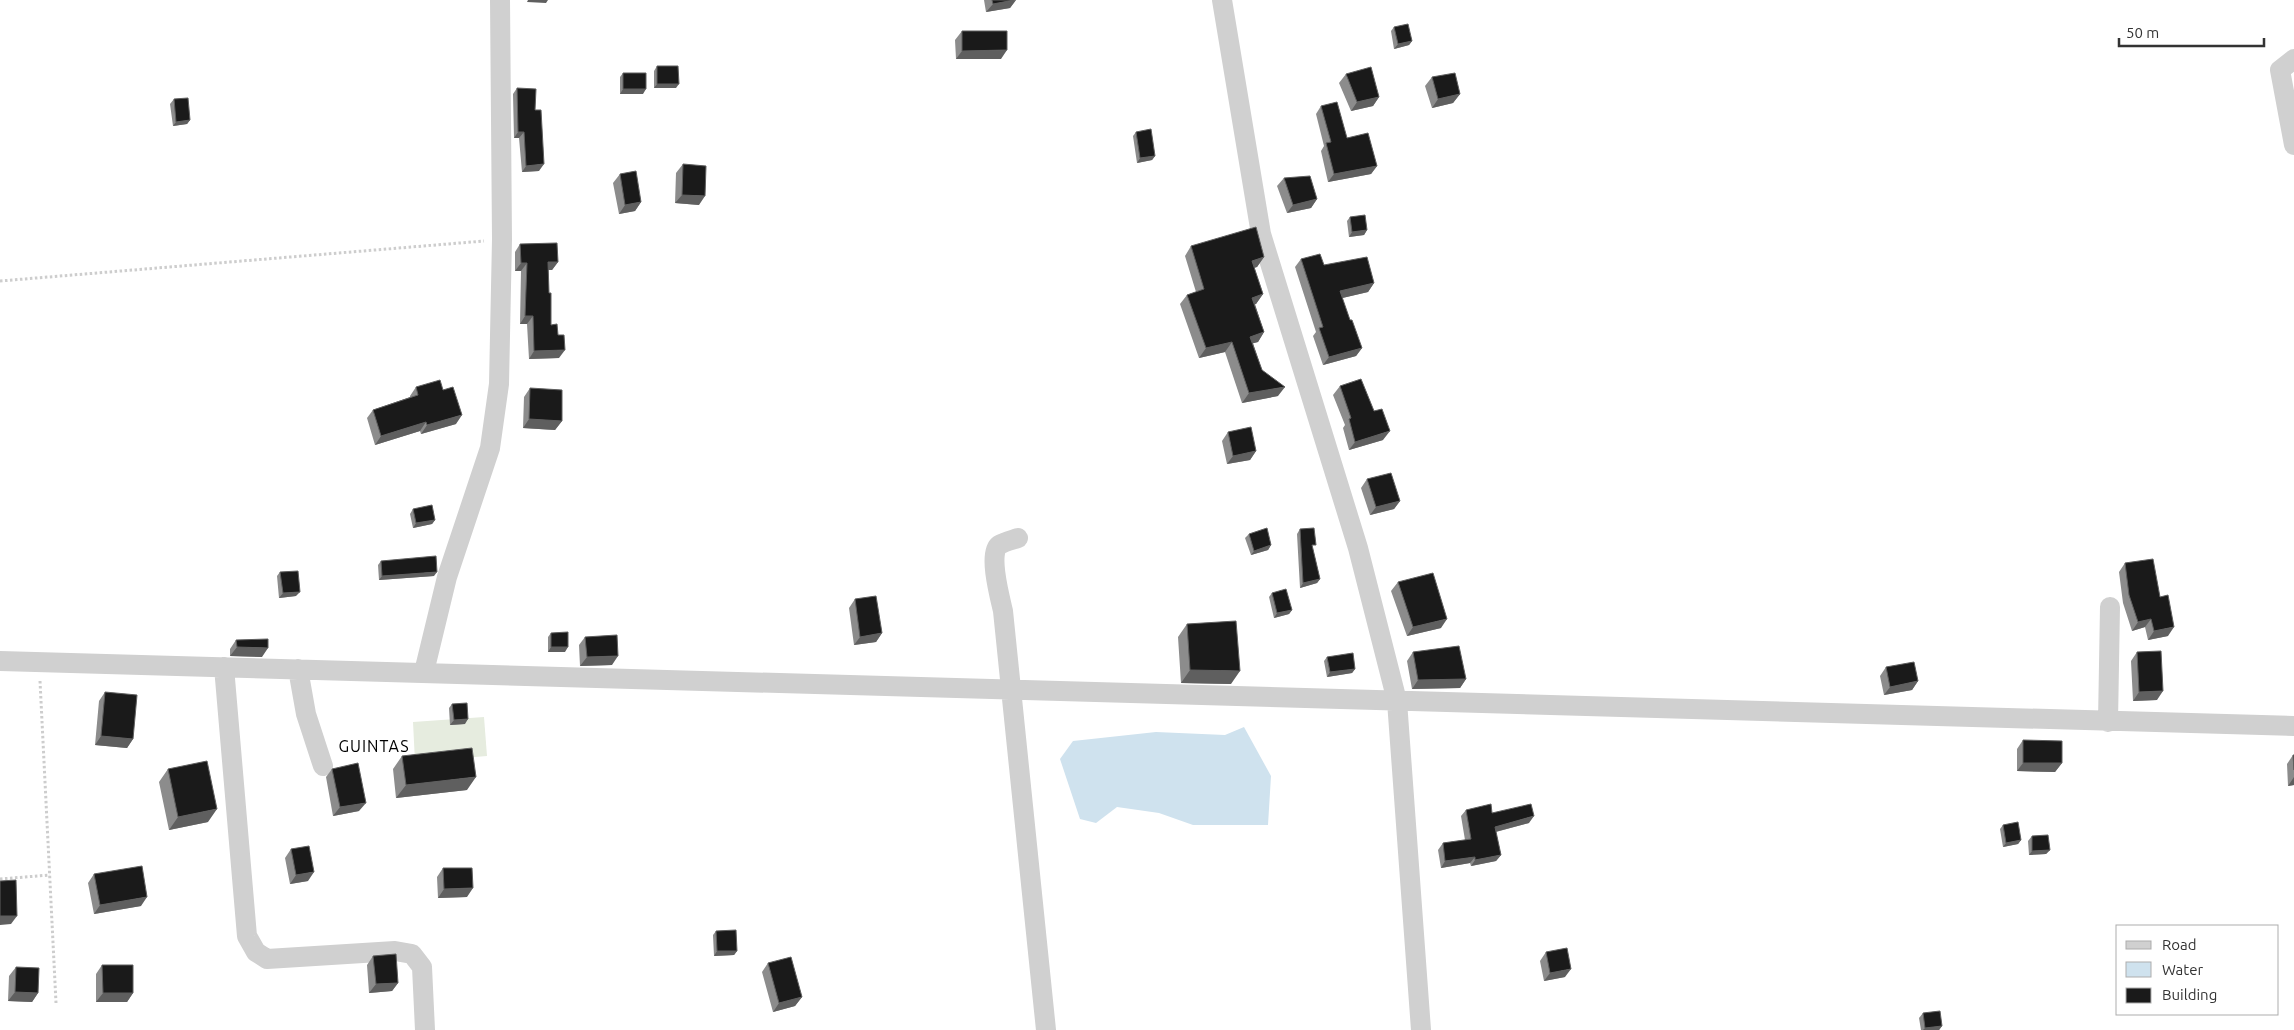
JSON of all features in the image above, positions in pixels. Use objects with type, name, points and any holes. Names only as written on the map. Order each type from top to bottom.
[{"type":"street","points":[[424,672],[447,577],[490,448],[499,384],[502,239],[500,0]]},
{"type":"street","points":[[1222,0],[1261,234],[1358,548],[1397,701],[1421,1030]]},
{"type":"street","points":[[2294,59],[2280,70],[2294,145]]},
{"type":"street","points":[[1018,538],[1000,545],[994,555],[1002,611],[1046,1030]]},
{"type":"street","points":[[2108,722],[2110,607]]},
{"type":"street","points":[[0,662],[424,672],[2294,726]]},
{"type":"street","points":[[224,667],[247,936],[256,952],[267,959],[395,951],[412,954],[422,967],[426,1030]]},
{"type":"street","points":[[298,669],[306,714],[323,766]]},
{"type":"path","points":[[0,281],[502,239]]},
{"type":"path","points":[[39,662],[56,1003]]},
{"type":"path","points":[[0,879],[50,875]]},
{"type":"shaded area","points":[[484,717],[487,756],[415,762],[413,722]]},
{"type":"water","points":[[1244,727],[1271,776],[1268,825],[1193,825],[1159,813],[1117,807],[1096,823],[1080,819],[1060,759],[1073,741],[1156,732],[1225,735]]},
{"type":"building","points":[[992,0],[1014,0],[993,4]]},
{"type":"building","points":[[1408,24],[1412,41],[1398,44],[1394,27]]},
{"type":"building","points":[[962,31],[1007,31],[1007,50],[962,51]]},
{"type":"building","points":[[657,66],[678,66],[679,84],[657,84]]},
{"type":"building","points":[[1371,67],[1379,97],[1357,102],[1346,74]]},
{"type":"building","points":[[623,73],[646,73],[646,89],[623,89]]},
{"type":"building","points":[[1455,73],[1460,94],[1438,99],[1432,77]]},
{"type":"building","points":[[517,88],[536,89],[535,110],[541,110],[544,164],[526,166],[524,132],[518,132]]},
{"type":"building","points":[[188,98],[190,120],[176,122],[174,99]]},
{"type":"building","points":[[1337,102],[1347,138],[1368,133],[1377,166],[1334,174],[1326,143],[1331,142],[1321,106]]},
{"type":"building","points":[[1151,129],[1155,156],[1140,158],[1136,132]]},
{"type":"building","points":[[683,164],[706,166],[705,196],[682,195]]},
{"type":"building","points":[[636,171],[641,202],[625,205],[620,174]]},
{"type":"building","points":[[1310,176],[1317,199],[1293,205],[1284,178]]},
{"type":"building","points":[[1365,215],[1367,230],[1352,232],[1350,217]]},
{"type":"building","points":[[1256,227],[1264,257],[1252,261],[1263,294],[1252,298],[1264,332],[1250,337],[1262,370],[1285,387],[1249,393],[1232,342],[1206,348],[1187,295],[1204,289],[1191,246]]},
{"type":"building","points":[[557,243],[558,262],[548,262],[549,293],[551,293],[551,325],[557,324],[558,335],[564,335],[565,350],[534,351],[533,316],[525,316],[527,263],[521,263],[520,244]]},
{"type":"building","points":[[1320,254],[1324,265],[1367,257],[1374,283],[1340,291],[1362,348],[1329,357],[1319,328],[1323,327],[1301,259]]},
{"type":"building","points":[[1361,379],[1374,411],[1382,409],[1390,431],[1355,442],[1349,419],[1351,418],[1340,386]]},
{"type":"building","points":[[440,380],[443,390],[453,387],[462,415],[427,425],[426,422],[381,436],[373,410],[418,395],[416,387]]},
{"type":"building","points":[[530,388],[562,390],[562,421],[529,419]]},
{"type":"building","points":[[1251,427],[1256,451],[1233,456],[1228,432]]},
{"type":"building","points":[[1391,473],[1400,501],[1376,507],[1367,479]]},
{"type":"building","points":[[432,505],[435,520],[416,523],[413,509]]},
{"type":"building","points":[[1267,528],[1271,545],[1254,551],[1249,534]]},
{"type":"building","points":[[1314,528],[1316,545],[1312,545],[1320,579],[1303,583],[1300,529]]},
{"type":"building","points":[[436,556],[437,572],[382,576],[381,561]]},
{"type":"building","points":[[2153,559],[2160,597],[2168,595],[2174,627],[2154,631],[2151,619],[2138,622],[2129,595],[2125,563]]},
{"type":"building","points":[[298,571],[300,592],[283,593],[280,572]]},
{"type":"building","points":[[1433,573],[1447,619],[1413,627],[1398,582]]},
{"type":"building","points":[[1286,589],[1292,610],[1277,613],[1272,593]]},
{"type":"building","points":[[876,596],[882,633],[860,637],[855,599]]},
{"type":"building","points":[[1236,621],[1240,671],[1190,670],[1187,624]]},
{"type":"building","points":[[568,632],[568,647],[551,647],[551,633]]},
{"type":"building","points":[[617,635],[618,656],[587,657],[585,637]]},
{"type":"building","points":[[268,639],[268,648],[237,647],[236,640]]},
{"type":"building","points":[[1459,646],[1466,679],[1418,680],[1413,652]]},
{"type":"building","points":[[2161,651],[2163,691],[2139,692],[2137,652]]},
{"type":"building","points":[[1353,653],[1355,669],[1330,672],[1327,657]]},
{"type":"building","points":[[1914,662],[1918,681],[1890,687],[1886,667]]},
{"type":"building","points":[[105,692],[137,695],[133,739],[101,736]]},
{"type":"building","points":[[467,703],[468,719],[454,720],[452,704]]},
{"type":"building","points":[[2023,740],[2062,741],[2062,763],[2023,763]]},
{"type":"building","points":[[472,748],[476,777],[406,785],[402,756]]},
{"type":"building","points":[[207,761],[217,809],[178,817],[168,769]]},
{"type":"building","points":[[358,763],[366,803],[340,807],[332,769]]},
{"type":"building","points":[[1491,804],[1492,813],[1531,804],[1534,816],[1495,827],[1501,855],[1475,860],[1475,857],[1445,861],[1443,843],[1471,839],[1466,810]]},
{"type":"building","points":[[2018,822],[2021,840],[2006,843],[2003,825]]},
{"type":"building","points":[[2048,835],[2050,850],[2032,851],[2032,836]]},
{"type":"building","points":[[309,846],[314,872],[296,875],[291,849]]},
{"type":"building","points":[[142,866],[147,897],[100,905],[94,874]]},
{"type":"building","points":[[443,868],[472,868],[473,888],[444,889]]},
{"type":"building","points":[[16,880],[17,916],[0,916],[0,881]]},
{"type":"building","points":[[736,930],[737,951],[717,951],[716,931]]},
{"type":"building","points":[[1567,948],[1571,969],[1550,973],[1546,952]]},
{"type":"building","points":[[396,954],[398,983],[376,984],[373,956]]},
{"type":"building","points":[[791,957],[802,997],[779,1003],[768,963]]},
{"type":"building","points":[[102,965],[133,965],[133,993],[103,993]]},
{"type":"building","points":[[16,967],[39,968],[38,993],[15,992]]},
{"type":"building","points":[[1940,1011],[1942,1026],[1925,1028],[1923,1013]]},
{"type":"district","name":"GUINTAS","points":[[374,746]]}]
